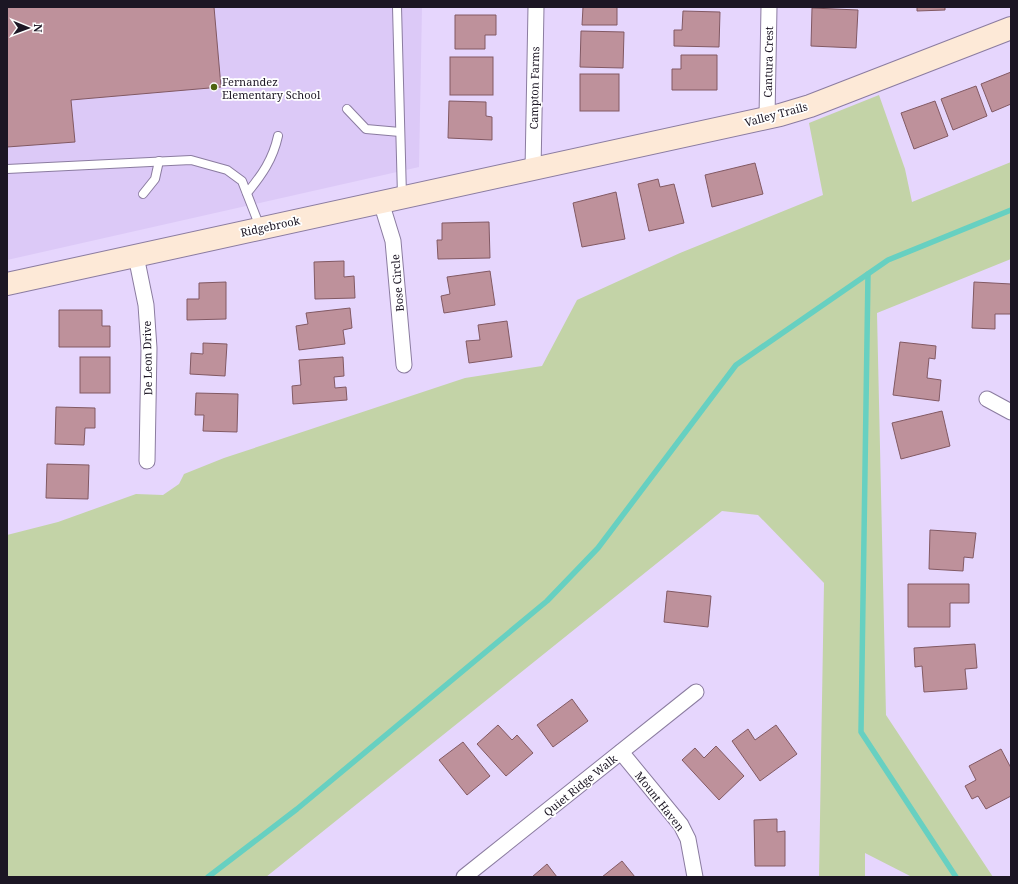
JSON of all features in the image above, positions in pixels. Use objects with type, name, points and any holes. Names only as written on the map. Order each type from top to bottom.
[{"type":"street","name":"Campton Farms","points":[[533,170],[536,7]]},
{"type":"street","name":"Cantura Crest","points":[[767,117],[769,7]]},
{"type":"street","name":"Valley Trails","points":[[533,170],[810,106],[1011,28]]},
{"type":"street","name":"Ridgebrook","points":[[7,284],[533,170]]},
{"type":"street","name":"Bose Circle","points":[[391,200],[393,241],[404,365]]},
{"type":"street","name":"De Leon Drive","points":[[136,256],[146,305],[149,348],[147,461]]},
{"type":"street","points":[[987,399],[1011,412]]},
{"type":"street","name":"Quiet Ridge Walk","points":[[464,877],[696,692]]},
{"type":"street","name":"Mount Haven","points":[[621,752],[681,825],[688,839],[695,877]]},
{"type":"lane","points":[[391,200],[400,132],[397,7]]},
{"type":"lane","points":[[348,109],[366,129],[400,132]]},
{"type":"lane","points":[[247,193],[262,175],[274,153],[278,136]]},
{"type":"lane","points":[[7,169],[191,160],[227,170],[242,181],[261,228]]},
{"type":"lane","points":[[144,194],[155,179],[159,161]]},
{"type":"shaded area","name":"Fernandez Elementary School","points":[[7,7],[422,7],[419,167],[7,260]]},
{"type":"green space","points":[[879,95],[905,169],[912,202],[1011,162],[1011,259],[877,313],[886,715],[993,877],[912,877],[865,853],[865,877],[819,877],[824,583],[758,515],[722,511],[266,877],[7,877],[7,535],[58,522],[136,494],[163,495],[179,484],[184,474],[224,458],[465,378],[542,366],[577,300],[680,253],[823,195],[809,123]]},
{"type":"building","points":[[7,7],[214,7],[221,87],[71,100],[75,142],[7,147]]},
{"type":"building","points":[[583,7],[617,7],[617,25],[582,25]]},
{"type":"building","points":[[917,7],[945,7],[945,10],[917,11]]},
{"type":"building","points":[[812,8],[858,10],[856,48],[811,46]]},
{"type":"building","points":[[683,11],[720,12],[719,47],[674,46],[674,30],[682,30]]},
{"type":"building","points":[[455,15],[496,15],[496,35],[485,35],[485,49],[455,49]]},
{"type":"building","points":[[581,31],[624,32],[623,68],[580,67]]},
{"type":"building","points":[[681,55],[717,55],[717,90],[672,90],[672,69],[681,69]]},
{"type":"building","points":[[450,57],[493,57],[493,95],[450,95]]},
{"type":"building","points":[[1011,72],[1011,104],[992,112],[981,84]]},
{"type":"building","points":[[580,74],[619,74],[619,111],[580,111]]},
{"type":"building","points":[[976,86],[987,116],[953,130],[941,99]]},
{"type":"building","points":[[449,101],[486,102],[486,116],[492,117],[492,140],[448,138]]},
{"type":"building","points":[[935,101],[948,136],[914,149],[901,113]]},
{"type":"building","points":[[755,163],[763,194],[712,207],[705,175]]},
{"type":"building","points":[[658,179],[660,187],[674,184],[684,223],[649,231],[638,184]]},
{"type":"building","points":[[616,192],[625,239],[582,247],[573,203]]},
{"type":"building","points":[[489,222],[490,258],[438,259],[437,240],[442,240],[442,223]]},
{"type":"building","points":[[344,261],[344,277],[354,276],[355,298],[315,299],[314,262]]},
{"type":"building","points":[[490,271],[495,305],[444,313],[441,296],[450,294],[447,277]]},
{"type":"building","points":[[226,282],[226,319],[187,320],[187,299],[199,299],[199,283]]},
{"type":"building","points":[[974,282],[1011,284],[1011,314],[995,314],[995,329],[972,328]]},
{"type":"building","points":[[350,308],[352,328],[343,330],[345,344],[299,350],[296,326],[308,324],[306,313]]},
{"type":"building","points":[[59,310],[102,310],[102,326],[110,326],[110,347],[59,347]]},
{"type":"building","points":[[507,321],[512,357],[469,363],[466,341],[480,340],[478,325]]},
{"type":"building","points":[[900,342],[936,346],[935,359],[929,358],[927,378],[941,380],[939,401],[893,395]]},
{"type":"building","points":[[203,343],[227,344],[225,376],[190,374],[191,353],[203,354]]},
{"type":"building","points":[[80,357],[110,357],[110,393],[80,393]]},
{"type":"building","points":[[343,357],[344,376],[334,377],[335,388],[346,387],[347,400],[293,404],[292,386],[301,385],[299,360]]},
{"type":"building","points":[[196,393],[238,394],[237,432],[203,431],[204,415],[195,415]]},
{"type":"building","points":[[56,407],[95,408],[95,428],[85,428],[84,445],[55,444]]},
{"type":"building","points":[[942,411],[950,446],[901,459],[892,423]]},
{"type":"building","points":[[47,464],[89,465],[88,499],[46,498]]},
{"type":"building","points":[[930,530],[976,533],[973,558],[964,557],[963,571],[929,569]]},
{"type":"building","points":[[908,584],[969,584],[969,603],[950,603],[950,627],[908,627]]},
{"type":"building","points":[[667,591],[711,596],[708,627],[664,622]]},
{"type":"building","points":[[975,644],[977,668],[965,669],[967,689],[924,692],[922,666],[915,667],[914,648]]},
{"type":"building","points":[[572,699],[588,721],[553,747],[537,725]]},
{"type":"building","points":[[498,725],[512,740],[517,735],[533,753],[506,776],[477,744]]},
{"type":"building","points":[[776,725],[797,754],[760,781],[732,741],[748,729],[755,740]]},
{"type":"building","points":[[463,742],[490,776],[467,795],[439,760]]},
{"type":"building","points":[[716,746],[744,776],[719,800],[682,760],[695,748],[704,758]]},
{"type":"building","points":[[1001,749],[1011,768],[1011,796],[986,809],[978,796],[972,799],[965,786],[976,780],[969,766]]},
{"type":"building","points":[[777,819],[777,832],[785,831],[785,866],[755,866],[754,820]]},
{"type":"building","points":[[622,861],[635,877],[602,877]]},
{"type":"building","points":[[547,864],[557,877],[532,877]]},
{"type":"waterway","points":[[208,877],[297,809],[547,601],[598,548],[736,365],[888,260],[1011,210]]},
{"type":"waterway","points":[[868,274],[861,732],[956,877]]},
{"type":"place","name":"Fernandez Elementary School","points":[[214,87]]}]
